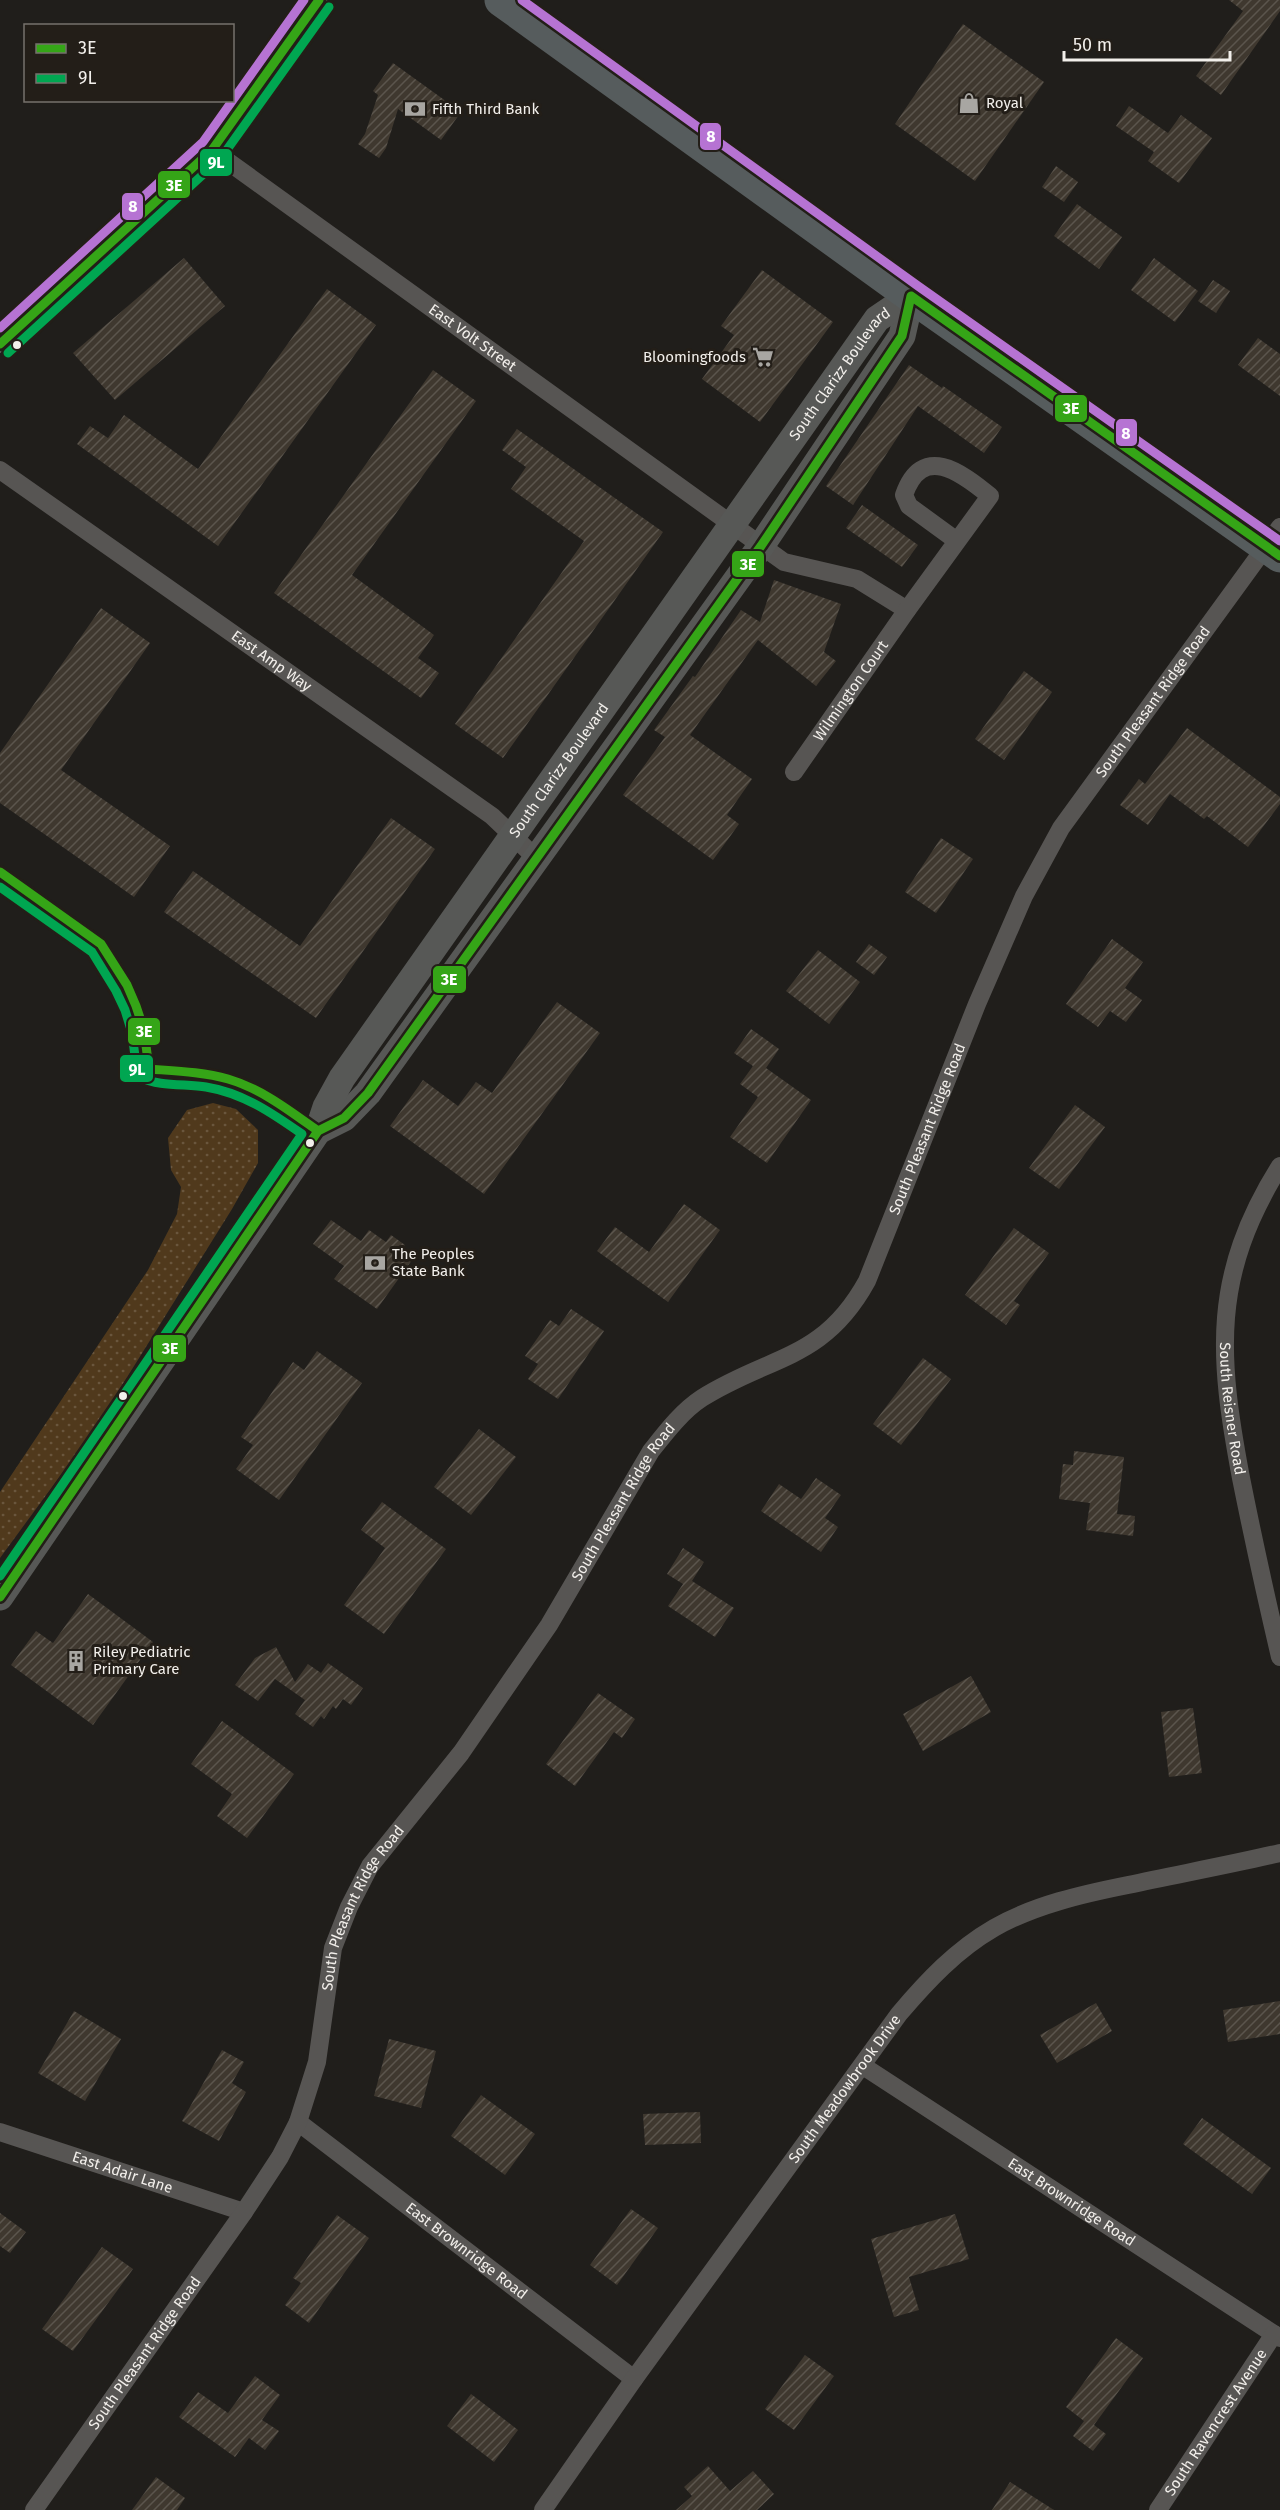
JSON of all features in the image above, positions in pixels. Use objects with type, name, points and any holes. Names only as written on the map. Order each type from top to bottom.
[{"type":"highway","points":[[501,0],[911,296],[1275,543]]},
{"type":"street","points":[[0,344],[212,150],[319,0]]},
{"type":"street","name":"East Volt Street","points":[[212,150],[732,524]]},
{"type":"street","name":"South Clarizz Boulevard","points":[[0,1597],[318,1131],[326,1107],[342,1078],[878,319],[911,296]]},
{"type":"street","name":"South Clarizz Boulevard","points":[[318,1131],[344,1119],[368,1093],[761,546],[902,336],[911,296]]},
{"type":"street","name":"Wilmington Court","points":[[794,772],[990,496],[972,481],[949,469],[927,466],[909,481],[904,495],[909,506],[957,541]]},
{"type":"street","name":"East Amp Way","points":[[0,470],[492,816],[536,858]]},
{"type":"street","points":[[732,524],[784,562],[857,579],[907,610]]},
{"type":"street","name":"South Pleasant Ridge Road","points":[[34,2510],[244,2212],[280,2157],[298,2122],[317,2062],[333,1948],[349,1906],[370,1866],[461,1753],[506,1689],[549,1625],[651,1451],[666,1432],[700,1400],[718,1389],[813,1344],[844,1317],[858,1298],[871,1271],[977,1004],[1024,896],[1061,828],[1275,543]]},
{"type":"street","name":"South Reisner Road","points":[[1280,1166],[1265,1190],[1238,1251],[1226,1309],[1224,1347],[1232,1432],[1280,1657]]},
{"type":"street","name":"South Meadowbrook Drive","points":[[543,2510],[634,2379],[899,2014],[954,1956],[995,1928],[1021,1915],[1091,1893],[1280,1853]]},
{"type":"street","name":"East Brownridge Road","points":[[863,2066],[1277,2336]]},
{"type":"street","name":"East Brownridge Road","points":[[298,2122],[634,2379]]},
{"type":"street","name":"East Adair Lane","points":[[0,2132],[244,2212]]},
{"type":"street","name":"South Ravencrest Avenue","points":[[1158,2510],[1277,2336]]},
{"type":"shaded area","points":[[213,1103],[236,1109],[258,1130],[258,1163],[232,1209],[96,1427],[0,1558],[0,1492],[148,1270],[177,1214],[181,1187],[171,1170],[168,1138],[187,1110]]},
{"type":"building","points":[[1229,0],[1280,0],[1280,11],[1221,95],[1196,76],[1243,11]]},
{"type":"building","name":"Royal","points":[[963,24],[1044,82],[975,181],[895,124]]},
{"type":"building","name":"Fifth Third Bank","points":[[393,63],[461,112],[441,140],[398,109],[386,148],[379,158],[358,144],[365,134],[378,95],[373,91]]},
{"type":"building","points":[[1129,106],[1168,133],[1181,115],[1212,138],[1179,183],[1148,161],[1154,152],[1116,126]]},
{"type":"building","points":[[1056,166],[1078,182],[1064,202],[1042,187]]},
{"type":"building","points":[[1077,204],[1122,237],[1099,269],[1054,236]]},
{"type":"building","points":[[184,258],[225,306],[115,400],[73,353]]},
{"type":"building","points":[[1154,258],[1198,291],[1175,322],[1131,290]]},
{"type":"building","name":"Bloomingfoods","points":[[762,270],[833,322],[760,422],[702,379],[734,335],[721,326]]},
{"type":"building","points":[[1213,280],[1230,291],[1216,313],[1198,301]]},
{"type":"building","points":[[327,289],[376,325],[218,546],[77,444],[90,426],[108,438],[124,415],[198,469]]},
{"type":"building","points":[[1258,338],[1280,354],[1280,396],[1238,365]]},
{"type":"building","points":[[909,365],[1002,427],[984,453],[918,406],[853,505],[826,486]]},
{"type":"building","points":[[433,370],[476,401],[352,575],[434,635],[418,658],[439,673],[421,698],[274,593]]},
{"type":"building","points":[[517,429],[663,532],[503,758],[455,724],[584,541],[511,489],[526,467],[502,450]]},
{"type":"building","points":[[862,505],[918,545],[902,567],[846,528]]},
{"type":"building","points":[[774,580],[841,604],[824,652],[836,661],[816,686],[758,640],[690,735],[752,779],[727,815],[739,824],[713,860],[623,795],[665,737],[654,730],[693,676],[695,677],[741,610],[760,622]]},
{"type":"building","points":[[101,608],[150,643],[61,770],[170,846],[134,897],[0,803],[0,753]]},
{"type":"building","points":[[1024,671],[1052,692],[1004,760],[975,739]]},
{"type":"building","points":[[1187,728],[1280,797],[1280,804],[1248,847],[1207,816],[1204,819],[1170,794],[1148,825],[1120,805],[1139,779],[1145,784]]},
{"type":"building","points":[[391,818],[435,849],[316,1018],[164,912],[193,871],[300,946]]},
{"type":"building","points":[[941,838],[973,859],[936,913],[905,892]]},
{"type":"building","points":[[1112,939],[1143,962],[1125,988],[1142,1000],[1126,1022],[1110,1011],[1098,1027],[1066,1004]]},
{"type":"building","points":[[869,944],[887,957],[874,975],[856,962]]},
{"type":"building","points":[[818,950],[860,982],[829,1024],[786,991]]},
{"type":"building","points":[[557,1002],[600,1033],[484,1194],[390,1126],[423,1080],[458,1106],[476,1082],[492,1093]]},
{"type":"building","points":[[751,1029],[779,1049],[766,1068],[811,1100],[767,1163],[730,1137],[758,1097],[740,1084],[753,1066],[734,1053]]},
{"type":"building","points":[[1075,1105],[1105,1127],[1059,1189],[1029,1168]]},
{"type":"building","points":[[684,1204],[720,1230],[668,1302],[597,1251],[615,1227],[649,1252]]},
{"type":"building","name":"The Peoples State Bank","points":[[331,1220],[361,1241],[369,1230],[386,1242],[391,1235],[405,1245],[400,1252],[412,1260],[377,1309],[334,1279],[344,1266],[313,1244]]},
{"type":"building","points":[[1014,1228],[1049,1253],[1014,1301],[1020,1305],[1006,1325],[965,1295]]},
{"type":"building","points":[[571,1309],[604,1331],[558,1399],[528,1379],[538,1364],[525,1356],[550,1320],[559,1326]]},
{"type":"building","points":[[317,1351],[362,1383],[279,1500],[236,1469],[253,1445],[241,1437],[293,1362],[304,1370]]},
{"type":"building","points":[[923,1358],[951,1379],[901,1445],[873,1424]]},
{"type":"building","points":[[479,1429],[516,1457],[471,1515],[434,1487]]},
{"type":"building","points":[[1074,1451],[1124,1457],[1117,1514],[1135,1516],[1133,1536],[1086,1530],[1090,1503],[1059,1499],[1063,1464],[1073,1465]]},
{"type":"building","points":[[816,1478],[841,1495],[825,1518],[838,1527],[821,1552],[761,1511],[779,1484],[801,1499]]},
{"type":"building","points":[[382,1502],[446,1549],[384,1634],[344,1605],[385,1548],[361,1530]]},
{"type":"building","points":[[683,1548],[704,1562],[692,1581],[734,1608],[715,1637],[668,1606],[683,1584],[667,1574]]},
{"type":"building","name":"Riley Pediatric Primary Care","points":[[88,1594],[153,1642],[93,1725],[11,1665],[36,1631],[53,1643]]},
{"type":"building","points":[[276,1647],[295,1682],[308,1664],[321,1673],[328,1663],[363,1688],[351,1705],[343,1699],[336,1709],[333,1706],[324,1719],[321,1716],[313,1727],[295,1714],[305,1700],[275,1679],[258,1701],[235,1685],[255,1658]]},
{"type":"building","points":[[971,1676],[991,1712],[923,1751],[903,1714]]},
{"type":"building","points":[[598,1693],[635,1719],[622,1738],[614,1732],[575,1786],[546,1764]]},
{"type":"building","points":[[1193,1708],[1202,1773],[1169,1777],[1161,1712]]},
{"type":"building","points":[[222,1721],[294,1774],[247,1838],[217,1816],[232,1794],[191,1764]]},
{"type":"building","points":[[1280,2001],[1280,2034],[1228,2042],[1223,2010]]},
{"type":"building","points":[[1096,2003],[1112,2031],[1057,2063],[1040,2035]]},
{"type":"building","points":[[74,2011],[121,2039],[85,2101],[38,2073]]},
{"type":"building","points":[[389,2039],[436,2051],[421,2108],[374,2096]]},
{"type":"building","points":[[222,2050],[244,2062],[232,2083],[246,2092],[219,2141],[182,2121]]},
{"type":"building","points":[[481,2095],[535,2134],[505,2175],[451,2136]]},
{"type":"building","points":[[700,2112],[701,2143],[645,2145],[643,2114]]},
{"type":"building","points":[[1202,2118],[1271,2168],[1252,2194],[1183,2144]]},
{"type":"building","points":[[631,2209],[658,2228],[617,2285],[590,2265]]},
{"type":"building","points":[[0,2213],[26,2232],[10,2253],[0,2246]]},
{"type":"building","points":[[955,2214],[969,2259],[909,2277],[919,2310],[894,2317],[871,2239]]},
{"type":"building","points":[[337,2215],[369,2238],[309,2323],[285,2305],[301,2283],[293,2278]]},
{"type":"building","points":[[102,2247],[133,2269],[73,2351],[42,2329]]},
{"type":"building","points":[[1116,2338],[1143,2358],[1094,2425],[1106,2434],[1093,2451],[1073,2436],[1084,2421],[1066,2407]]},
{"type":"building","points":[[805,2355],[834,2376],[794,2430],[765,2409]]},
{"type":"building","points":[[255,2376],[280,2395],[262,2420],[279,2431],[265,2450],[249,2438],[235,2457],[179,2417],[198,2392],[228,2413]]},
{"type":"building","points":[[471,2394],[518,2430],[494,2462],[447,2426]]},
{"type":"building","points":[[708,2466],[730,2491],[753,2471],[774,2494],[757,2510],[676,2510],[692,2496],[684,2487]]},
{"type":"building","points":[[156,2477],[185,2498],[177,2510],[132,2510]]},
{"type":"building","points":[[1010,2482],[1054,2510],[992,2510]]},
{"type":"transit line","name":"8","points":[[234,98],[304,0]]},
{"type":"transit line","name":"3E","points":[[0,344],[212,150],[319,0]]},
{"type":"transit line","name":"8","points":[[522,0],[918,286],[1280,541]]},
{"type":"transit line","name":"9L","points":[[8,353],[221,158],[329,7]]},
{"type":"transit line","name":"8","points":[[0,328],[203,142],[231,102]]},
{"type":"transit line","name":"3E","points":[[0,1597],[318,1131],[344,1118],[368,1093],[761,546],[902,336],[911,296],[1280,556]]},
{"type":"transit line","name":"3E","points":[[0,872],[101,944],[127,985],[136,1006],[144,1030],[149,1069],[209,1075],[240,1083],[275,1101],[318,1131]]},
{"type":"transit line","name":"9L","points":[[0,887],[92,952],[125,1010],[132,1033],[137,1072],[142,1078],[164,1084],[206,1087],[232,1094],[268,1111],[302,1134],[0,1576]]},
{"type":"place","name":"Royal","points":[[969,103]]},
{"type":"place","name":"Fifth Third Bank","points":[[415,109]]},
{"type":"place","name":"Bloomingfoods","points":[[763,357]]},
{"type":"place","name":"The Peoples State Bank","points":[[375,1263]]},
{"type":"place","name":"Riley Pediatric Primary Care","points":[[76,1661]]}]
